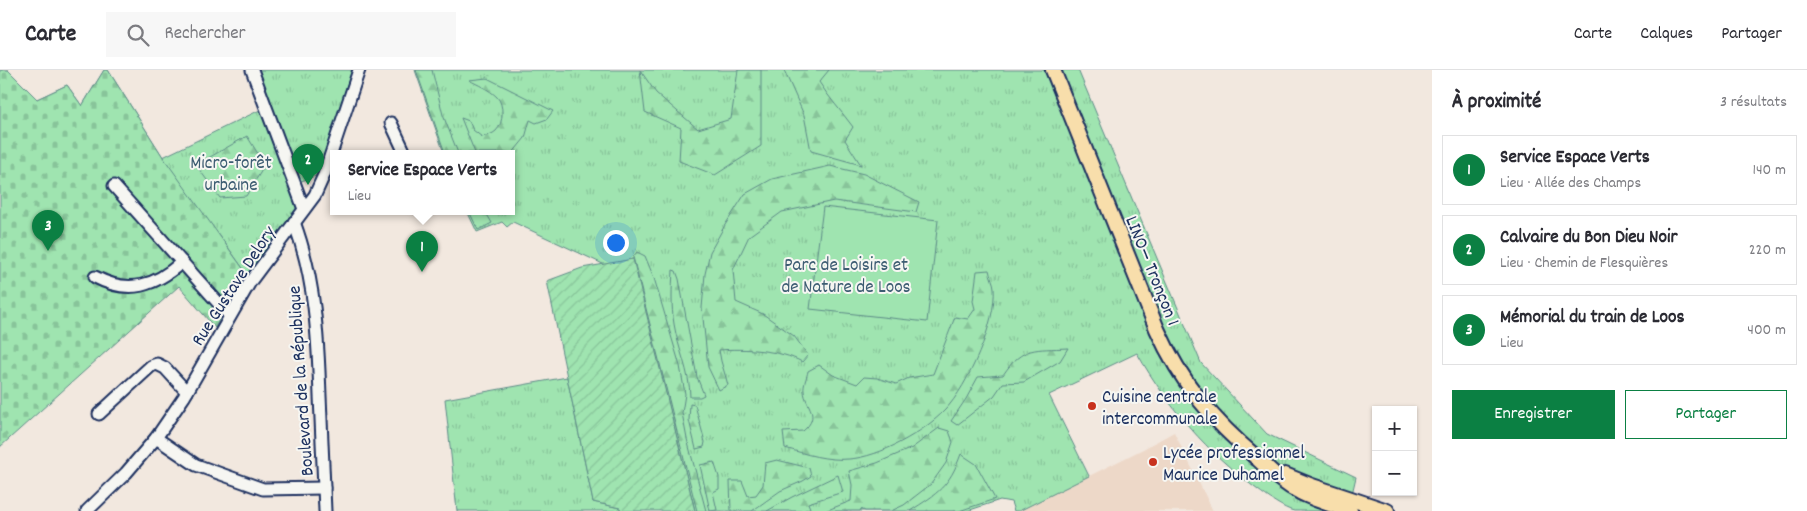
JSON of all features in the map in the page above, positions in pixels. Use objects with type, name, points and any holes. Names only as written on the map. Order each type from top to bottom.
[{"type":"main road","name":"LINO— Tronçon 1","points":[[1053,70],[1167,350],[1185,381],[1206,409],[1231,436],[1283,481],[1300,492],[1350,511]]},
{"type":"main road","name":"LINO— Tronçon 1","points":[[1258,459],[1292,478],[1374,509]]},
{"type":"street","points":[[252,70],[304,209]]},
{"type":"street","name":"Rue Gustave Delory","points":[[335,150],[359,70]]},
{"type":"street","points":[[391,123],[404,150]]},
{"type":"street","name":"Rue Gustave Delory","points":[[87,511],[130,469],[156,438],[186,392],[250,282],[312,199],[330,165]]},
{"type":"street","points":[[114,186],[230,316]]},
{"type":"street","name":"Boulevard de la République","points":[[294,222],[307,264],[314,303],[319,369],[325,511]]},
{"type":"street","points":[[96,277],[114,285],[136,286],[162,277],[182,262]]},
{"type":"street","points":[[99,414],[151,366],[157,364],[165,368],[186,392]]},
{"type":"street","points":[[156,438],[196,465],[263,488],[324,488]]},
{"type":"shaded area","name":"Lycée professionnel Maurice Duhamel","points":[[1174,432],[1213,511],[1019,511],[1145,448]]},
{"type":"green space","points":[[0,70],[8,70],[37,99],[67,85],[82,106],[104,70],[108,70],[163,157],[262,109],[297,209],[247,274],[225,243],[52,123]]},
{"type":"green space","points":[[0,70],[8,70],[37,99],[67,85],[82,106],[104,70],[108,70],[163,157],[247,274],[224,309],[215,328],[179,286],[0,447]]},
{"type":"green space","points":[[256,70],[352,70],[318,175],[296,183]]},
{"type":"green space","name":"Parc de Loisirs et de Nature de Loos","points":[[415,70],[1078,70],[1201,363],[1267,434],[1356,477],[1348,511],[1290,510],[1270,499],[1239,476],[1190,428],[1162,393],[1137,353],[1049,395],[1089,476],[1019,511],[1014,511],[1011,502],[1000,500],[967,511],[695,511],[633,259],[605,265],[513,222],[507,227],[502,222],[477,232],[469,215],[515,215],[515,150],[443,150]]},
{"type":"green space","points":[[416,70],[432,70],[443,115],[457,150],[444,150]]},
{"type":"green space","points":[[640,70],[656,93],[698,129],[731,119],[738,70],[761,70],[761,146],[715,175],[679,161],[681,128],[645,112]]},
{"type":"green space","points":[[784,70],[829,70],[819,82],[853,127],[845,140],[861,165],[811,151],[804,115]]},
{"type":"green space","points":[[487,78],[553,111],[547,119],[536,123],[530,120],[525,138],[515,150],[474,150],[461,118],[469,121],[473,130],[482,137],[493,133],[499,128],[502,114],[501,104],[497,97],[469,80]]},
{"type":"green space","name":"Micro-forêt urbaine","points":[[247,136],[265,165],[246,196],[220,198],[196,165]]},
{"type":"green space","points":[[830,166],[864,174],[919,202],[916,212],[834,201],[782,212],[749,236],[733,270],[736,302],[763,314],[794,336],[808,355],[802,362],[773,352],[740,349],[719,350],[728,385],[719,390],[708,367],[702,308],[705,274],[710,252],[745,194],[772,179]]},
{"type":"green space","points":[[823,207],[938,220],[927,322],[810,309]]},
{"type":"green space","points":[[471,215],[487,215],[492,223],[478,230]]},
{"type":"green space","points":[[637,252],[645,256],[654,278],[680,366],[685,394],[682,413],[706,511],[697,511],[633,257]]},
{"type":"green space","points":[[633,259],[695,511],[621,511],[620,508],[593,502],[547,281],[582,268]]},
{"type":"green space","points":[[673,270],[676,271],[679,279],[697,377],[704,395],[700,397],[690,397],[688,379],[676,333],[672,304]]},
{"type":"green space","points":[[989,270],[994,286],[994,302],[986,335],[971,370],[954,399],[926,427],[901,442],[874,454],[849,459],[825,458],[785,448],[783,432],[803,431],[811,420],[812,415],[804,391],[808,371],[819,365],[833,375],[857,384],[864,377],[877,378],[896,384],[909,378],[933,374],[955,317],[968,319],[975,309],[973,301],[977,271]]},
{"type":"green space","points":[[1068,348],[1060,361],[1024,382],[1003,383],[994,396],[957,425],[951,421],[978,377],[1003,375],[1017,358],[1031,351]]},
{"type":"green space","points":[[567,377],[593,502],[620,508],[621,511],[457,511],[445,399]]},
{"type":"green space","points":[[690,404],[695,405],[705,442],[704,447],[696,449],[689,420]]},
{"type":"green space","points":[[939,428],[949,431],[953,442],[946,463],[931,484],[904,505],[891,511],[865,511],[861,509],[860,511],[825,511],[851,501],[852,485],[849,471],[877,463],[912,448]]},
{"type":"green space","points":[[961,454],[976,464],[995,499],[959,511],[910,511],[942,488],[952,474]]},
{"type":"green space","points":[[777,460],[809,468],[811,476],[780,491],[752,511],[731,511],[730,481],[742,481],[748,496],[756,495],[763,485],[765,463]]},
{"type":"green space","points":[[714,462],[719,477],[719,489],[713,492],[717,510],[710,511],[700,465]]},
{"type":"green space","points":[[838,475],[843,492],[808,503],[810,508],[803,511],[767,511],[792,497]]},
{"type":"place","name":"Calvaire du Bon Dieu Noir","points":[[308,185]]},
{"type":"place","name":"Mémorial du train de Loos","points":[[48,251]]},
{"type":"place","name":"Service Espace Verts","points":[[422,272]]},
{"type":"place","name":"Cuisine centrale intercommunale","points":[[1092,406]]},
{"type":"place","name":"Lycée professionnel Maurice Duhamel","points":[[1153,462]]}]
